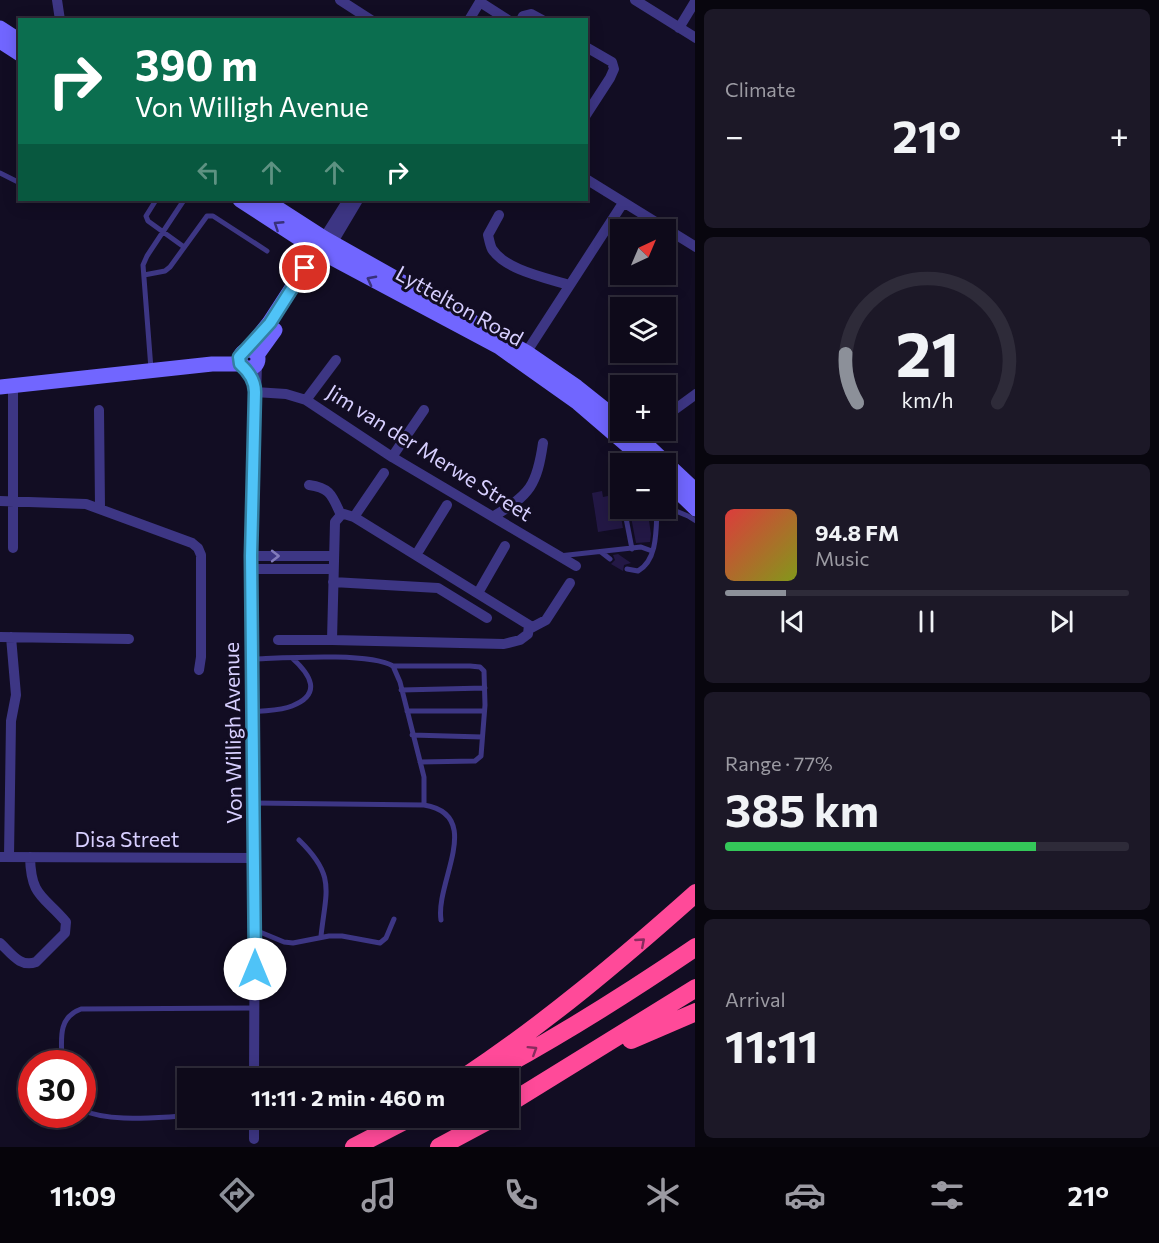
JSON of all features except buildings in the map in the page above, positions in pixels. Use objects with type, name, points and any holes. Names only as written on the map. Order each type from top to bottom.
[{"type":"highway","points":[[478,1068],[510,1047],[597,980],[695,894]]},
{"type":"highway","points":[[501,1068],[605,1006],[695,948]]},
{"type":"highway","points":[[519,1097],[695,989]]},
{"type":"highway","points":[[519,1103],[618,1046],[695,1012]]},
{"type":"highway","points":[[385,1131],[390,1128]]},
{"type":"highway","points":[[354,1147],[391,1128]]},
{"type":"highway","points":[[437,1147],[468,1128]]},
{"type":"highway","points":[[437,1147],[474,1128]]},
{"type":"main road","points":[[0,28],[18,40]]},
{"type":"main road","points":[[0,41],[18,53]]},
{"type":"main road","name":"Lyttelton Road","points":[[242,201],[577,387],[610,413]]},
{"type":"main road","name":"Lyttelton Road","points":[[266,201],[325,246]]},
{"type":"main road","points":[[7,386],[248,359],[270,323],[325,246]]},
{"type":"main road","name":"Lyttelton Road","points":[[523,357],[578,403],[610,424]]},
{"type":"main road","name":"Lyttelton Road","points":[[634,441],[695,489]]},
{"type":"main road","points":[[676,490],[695,508]]},
{"type":"street","points":[[57,0],[60,18]]},
{"type":"street","points":[[340,0],[368,18]]},
{"type":"street","points":[[635,0],[695,37]]},
{"type":"street","points":[[470,18],[481,1],[505,18]]},
{"type":"street","points":[[679,28],[695,2]]},
{"type":"street","points":[[522,18],[531,14],[538,18]]},
{"type":"street","points":[[588,48],[612,62],[614,69],[588,112]]},
{"type":"street","points":[[588,180],[695,246]]},
{"type":"street","points":[[325,246],[348,201]]},
{"type":"street","points":[[325,246],[357,201]]},
{"type":"street","points":[[523,357],[623,203]]},
{"type":"street","points":[[499,215],[488,235],[493,249],[505,261],[528,273],[569,285]]},
{"type":"street","name":"Von Willigh Avenue","points":[[248,359],[255,389],[251,556],[255,858],[254,1068]]},
{"type":"street","points":[[306,400],[336,360]]},
{"type":"street","points":[[7,386],[14,501],[13,548]]},
{"type":"street","name":"Jim van der Merwe Street","points":[[255,389],[306,400],[392,457],[576,566]]},
{"type":"street","points":[[676,409],[695,395]]},
{"type":"street","points":[[392,457],[424,410]]},
{"type":"street","points":[[99,411],[100,507]]},
{"type":"street","points":[[494,516],[517,502],[533,484],[539,467],[543,443]]},
{"type":"street","points":[[354,517],[384,473]]},
{"type":"street","points":[[309,485],[320,487],[331,494],[340,515]]},
{"type":"street","points":[[0,501],[76,502],[100,507],[133,522],[183,539],[198,548],[201,565],[199,670]]},
{"type":"street","points":[[416,555],[447,505]]},
{"type":"street","points":[[278,640],[504,644],[520,640],[528,634],[529,625],[349,514],[340,515],[335,522],[332,640]]},
{"type":"street","points":[[478,593],[505,546]]},
{"type":"street","points":[[251,556],[333,556]]},
{"type":"street","points":[[251,570],[333,569]]},
{"type":"street","points":[[333,582],[438,588],[487,618]]},
{"type":"street","points":[[529,629],[546,620],[570,583]]},
{"type":"street","points":[[5,857],[10,721],[16,695],[6,637],[129,639]]},
{"type":"street","name":"Disa Street","points":[[5,857],[255,858]]},
{"type":"street","points":[[0,943],[20,963],[31,964],[36,962],[65,933],[66,922],[39,894],[32,881],[30,857]]},
{"type":"street","points":[[254,1128],[254,1138]]},
{"type":"lane","points":[[0,173],[18,182]]},
{"type":"lane","points":[[155,201],[146,216],[148,221],[184,247]]},
{"type":"lane","points":[[151,371],[143,265],[183,201]]},
{"type":"lane","points":[[144,275],[165,271],[207,216],[213,216],[267,251]]},
{"type":"lane","points":[[676,511],[695,520]]},
{"type":"lane","points":[[626,519],[632,549]]},
{"type":"lane","points":[[627,569],[634,572],[641,570],[656,541],[657,519]]},
{"type":"lane","points":[[559,556],[578,552],[601,552],[641,547],[652,551]]},
{"type":"lane","points":[[601,552],[610,559]]},
{"type":"lane","points":[[253,712],[293,706],[309,692],[310,678],[292,658]]},
{"type":"lane","points":[[252,659],[380,660],[393,666],[480,667],[484,670],[485,688],[481,756],[475,761],[420,762]]},
{"type":"lane","points":[[393,666],[424,777],[424,805]]},
{"type":"lane","points":[[401,690],[485,688]]},
{"type":"lane","points":[[406,711],[484,711]]},
{"type":"lane","points":[[412,735],[482,737]]},
{"type":"lane","points":[[254,803],[424,805],[439,808],[445,812],[456,832],[439,909],[441,920]]},
{"type":"lane","points":[[299,840],[320,863],[327,879],[321,936]]},
{"type":"lane","points":[[255,930],[292,943],[300,943],[321,936],[342,936],[380,943],[386,938],[394,919]]},
{"type":"lane","points":[[62,1050],[62,1028],[66,1017],[81,1010],[254,1008]]},
{"type":"lane","points":[[96,1114],[133,1118],[177,1116]]},
{"type":"route","points":[[255,969],[251,556],[255,387],[246,368],[240,364],[239,357],[270,323],[305,268]]}]
